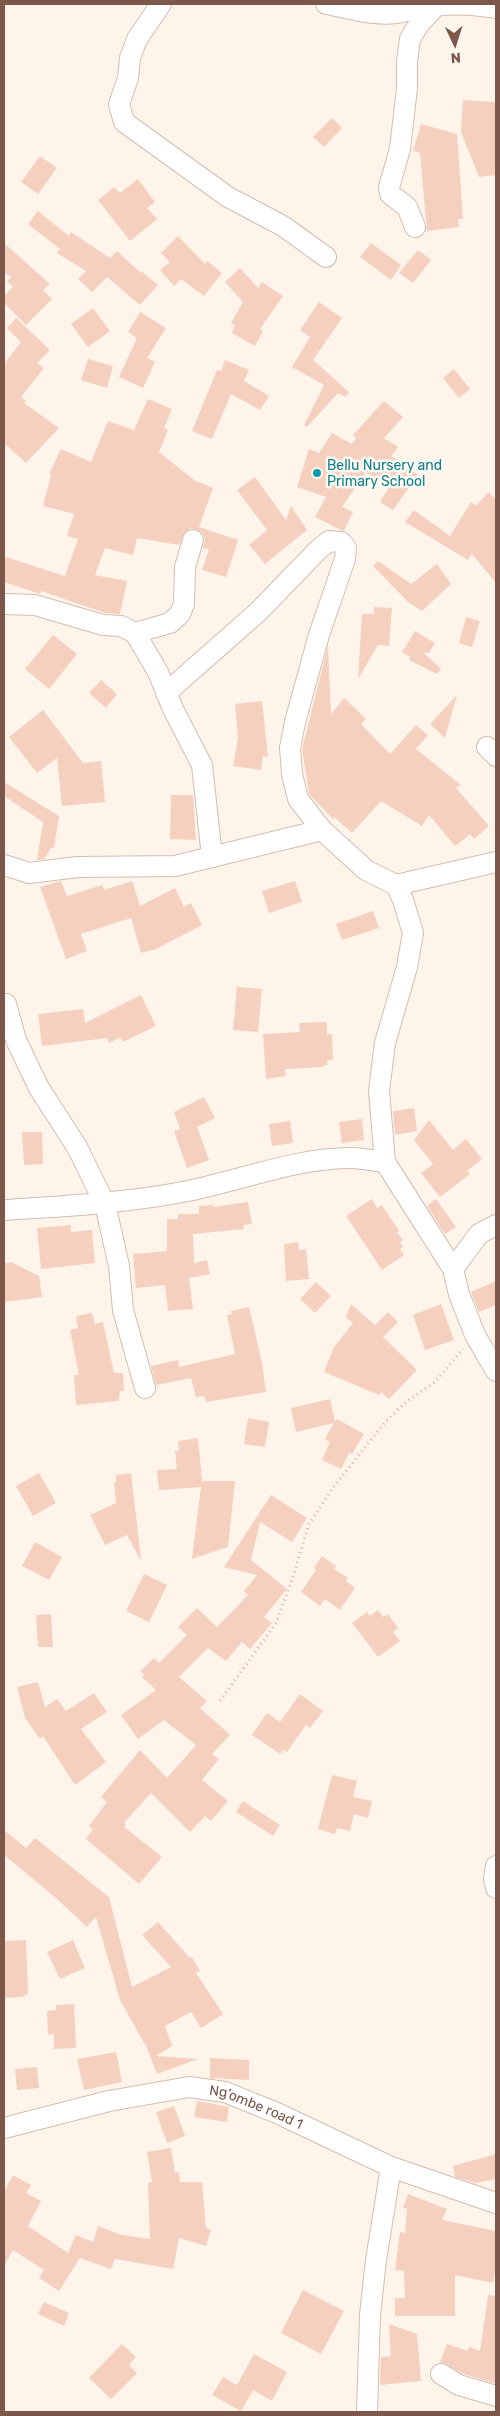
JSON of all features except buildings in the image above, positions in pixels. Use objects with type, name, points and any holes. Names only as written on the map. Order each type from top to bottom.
[{"type":"street","points":[[161,4],[137,39],[130,58],[128,78],[120,104],[124,122],[228,197],[283,226],[326,257]]},
{"type":"street","points":[[326,4],[376,13],[396,13],[420,7],[436,6],[477,5],[496,8]]},
{"type":"street","points":[[415,227],[407,207],[390,194],[389,187],[400,149],[410,39],[419,24],[436,6]]},
{"type":"street","points":[[135,633],[170,623],[180,614],[184,604],[185,566],[194,540]]},
{"type":"street","points":[[166,693],[258,612],[319,549],[329,541],[340,542],[346,548],[345,559],[319,635],[290,748],[292,774],[298,799],[322,830],[366,870],[396,885],[403,900],[413,933],[407,967],[385,1043],[379,1091],[385,1162],[453,1268],[459,1294],[475,1334],[496,1371]]},
{"type":"street","points":[[4,604],[35,605],[103,625],[121,626],[135,633],[158,672],[166,693],[202,765],[212,857]]},
{"type":"street","points":[[4,865],[29,873],[78,868],[175,866],[322,830]]},
{"type":"street","points":[[396,885],[496,862]]},
{"type":"street","points":[[6,1004],[16,1040],[39,1088],[77,1147],[105,1204],[119,1266],[123,1310],[145,1388]]},
{"type":"street","points":[[4,1210],[105,1204],[189,1191],[318,1160],[353,1158],[385,1162]]},
{"type":"street","points":[[453,1268],[479,1234],[496,1225]]},
{"type":"street","points":[[496,1866],[494,1879],[496,1888]]},
{"type":"street","name":"Ng’ombe road 1","points":[[4,2128],[109,2101],[189,2087],[224,2092],[277,2113],[391,2167],[496,2203]]},
{"type":"street","points":[[367,2412],[370,2315],[376,2260],[391,2167]]},
{"type":"street","points":[[441,2374],[459,2385],[496,2396]]},
{"type":"path","points":[[220,1701],[276,1623],[292,1580],[309,1524],[332,1489],[386,1422],[406,1402],[436,1382],[475,1334]]},
{"type":"place","name":"Bellu Nursery and Primary School","points":[[317,473]]}]
